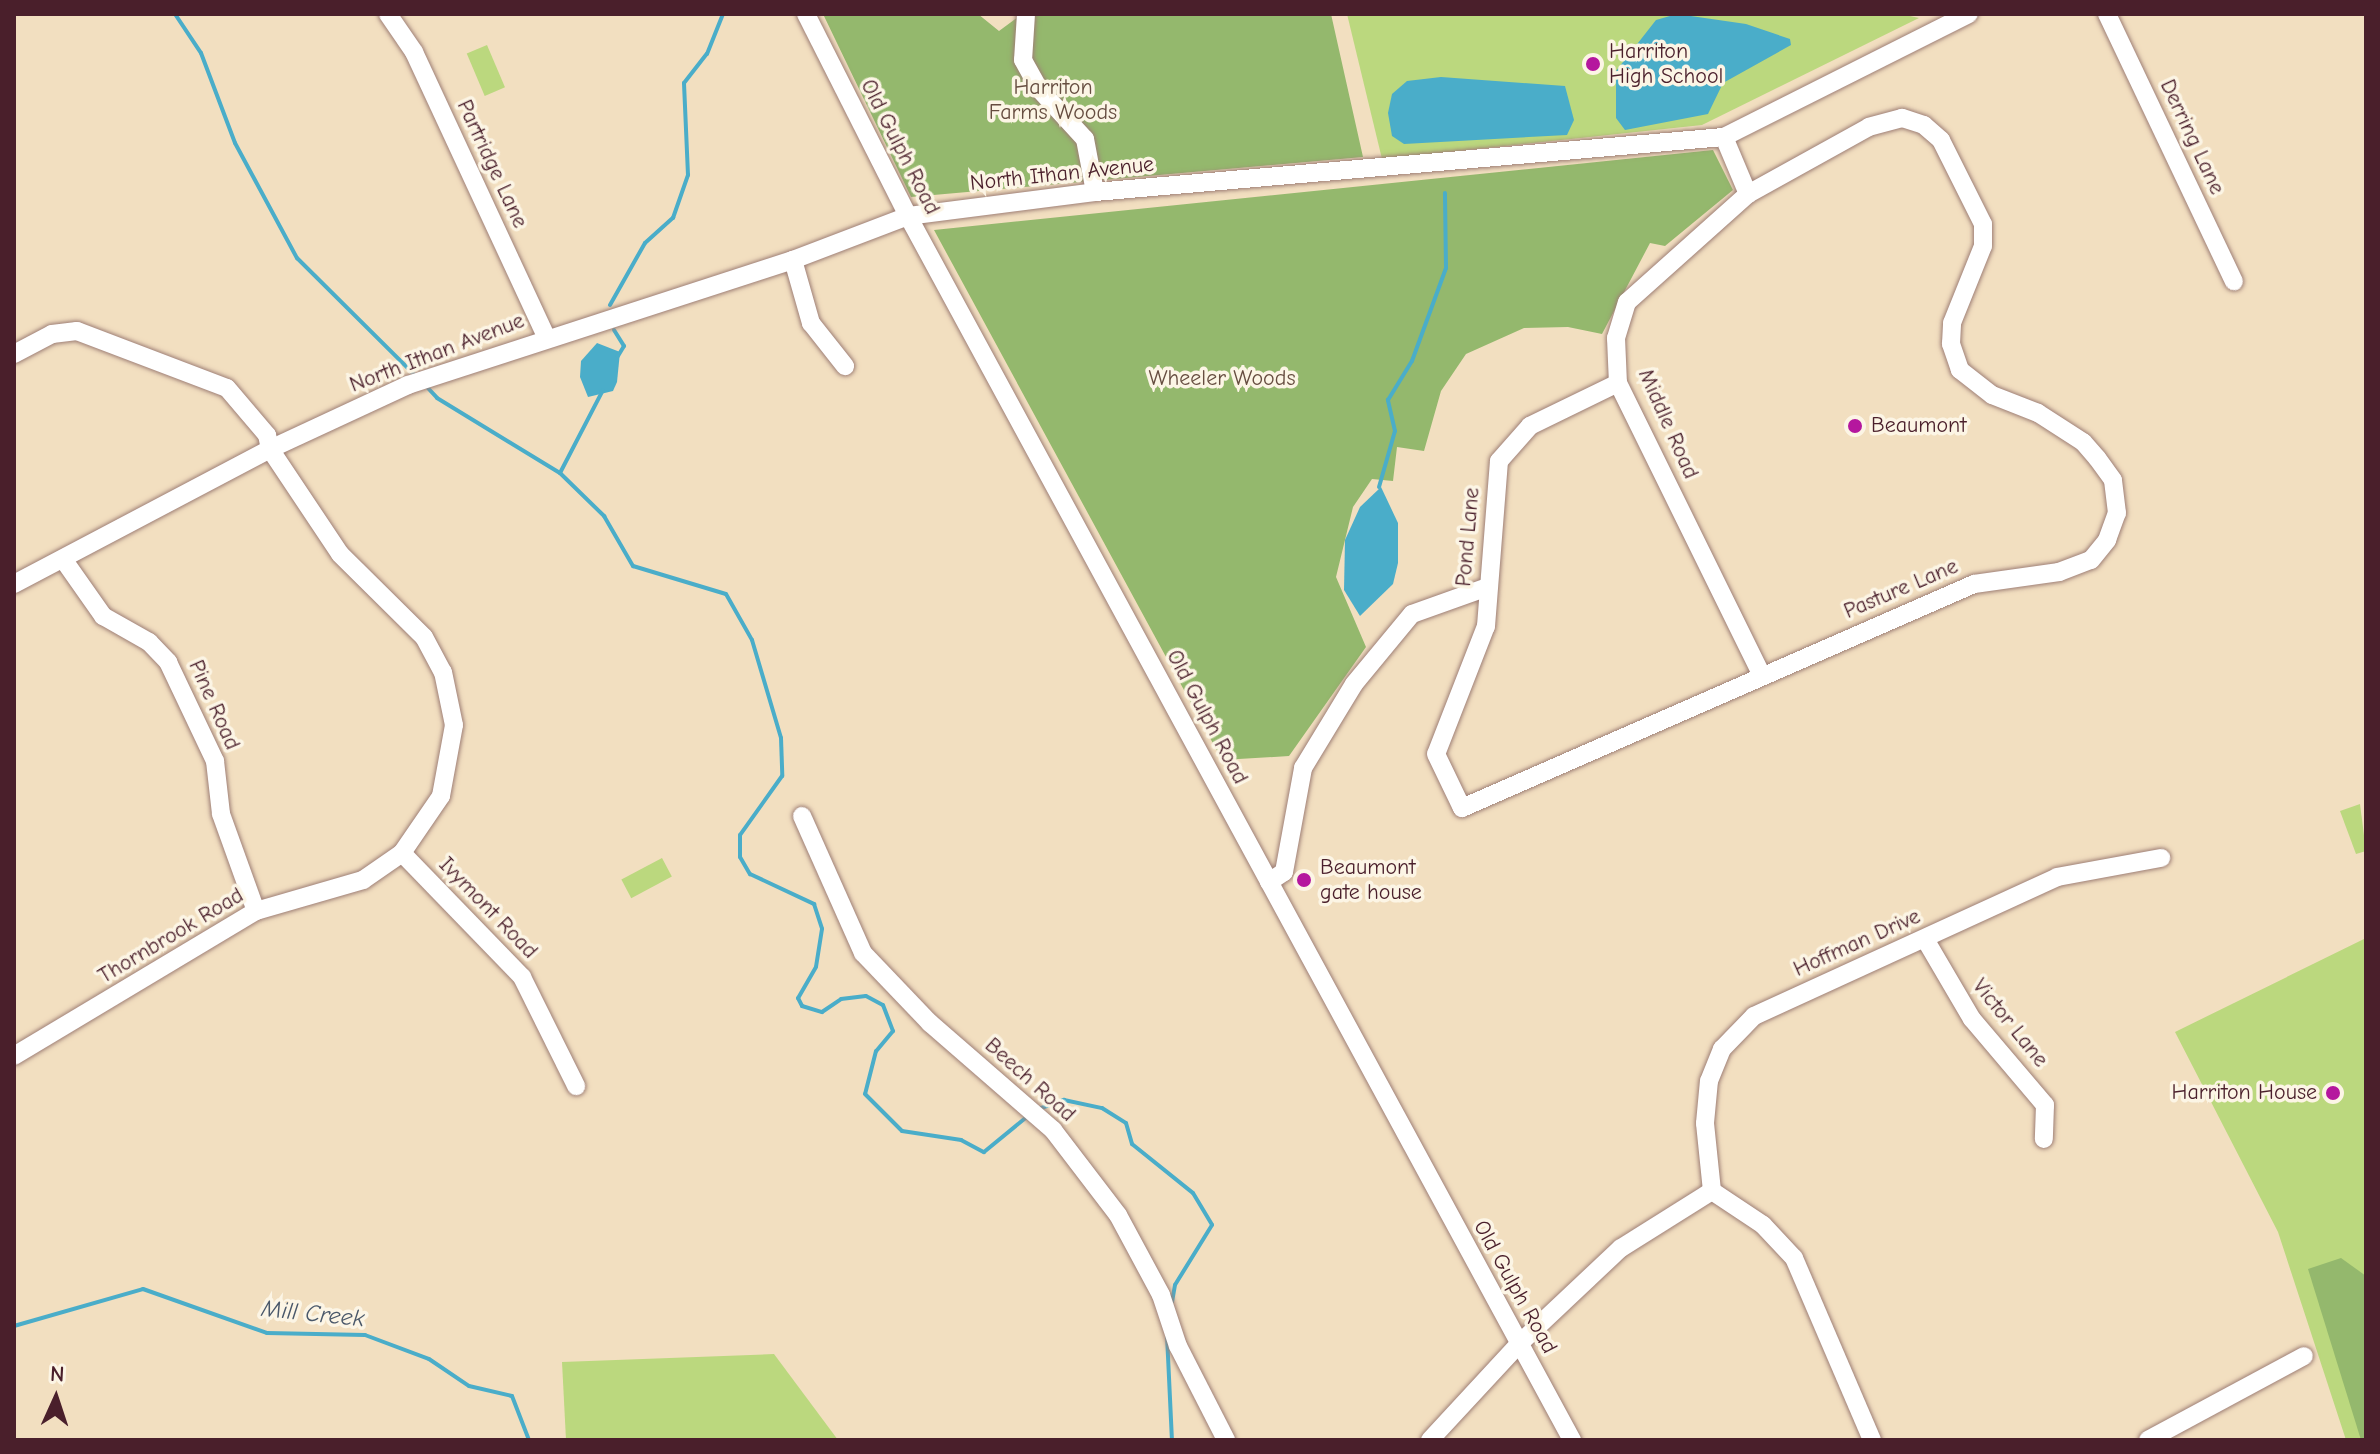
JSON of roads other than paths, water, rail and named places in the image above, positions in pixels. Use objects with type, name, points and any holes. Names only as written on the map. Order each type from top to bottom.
[{"type":"street","name":"Partridge Lane","points":[[388,14],[414,52],[546,337]]},
{"type":"street","name":"Old Gulph Road","points":[[806,14],[908,216],[1572,1440]]},
{"type":"street","points":[[1026,14],[1023,60],[1039,89],[1085,139],[1095,192]]},
{"type":"street","name":"North Ithan Avenue","points":[[14,584],[270,449],[408,385],[546,337],[793,260],[908,216],[1095,192],[1724,137],[1969,14]]},
{"type":"street","name":"Derring Lane","points":[[2107,14],[2234,281]]},
{"type":"street","name":"Pasture Lane","points":[[1436,754],[1462,808],[1761,674],[1974,584],[2059,572],[2091,560],[2107,540],[2117,513],[2113,480],[2083,442],[2038,413],[1992,395],[1960,370],[1951,344],[1952,323],[1983,246],[1983,224],[1933,132],[1902,118],[1869,127],[1748,194]]},
{"type":"street","points":[[1724,137],[1748,194]]},
{"type":"street","name":"Middle Road","points":[[1748,194],[1627,302],[1616,338],[1618,383],[1761,674]]},
{"type":"street","points":[[793,260],[811,323],[845,366]]},
{"type":"street","name":"Thornbrook Road","points":[[14,354],[52,334],[77,331],[111,348],[207,377],[243,402],[267,435],[270,449],[340,554],[424,637],[443,672],[454,725],[451,751],[436,808],[402,853],[363,880],[256,911],[14,1056]]},
{"type":"street","name":"Pond Lane","points":[[1436,754],[1486,626],[1499,461],[1508,444],[1530,426],[1618,383]]},
{"type":"street","name":"Pine Road","points":[[63,559],[103,616],[149,642],[168,662],[215,761],[221,814],[256,911]]},
{"type":"street","points":[[1269,882],[1284,872],[1303,768],[1354,684],[1412,614],[1488,587]]},
{"type":"street","name":"Beech Road","points":[[802,816],[863,953],[930,1023],[1053,1130],[1118,1215],[1161,1295],[1178,1346],[1226,1440]]},
{"type":"street","name":"Ivymont Road","points":[[402,853],[522,977],[576,1086]]},
{"type":"street","name":"Hoffman Drive","points":[[1712,1191],[1705,1123],[1709,1081],[1731,1038],[1754,1016],[2057,877],[2161,858]]},
{"type":"street","name":"Victor Lane","points":[[1925,939],[1972,1019],[2045,1105],[2044,1139]]},
{"type":"street","points":[[1430,1440],[1519,1344],[1621,1248],[1712,1191],[1763,1225],[1794,1258],[1872,1440]]},
{"type":"street","points":[[2148,1440],[2304,1356]]},
{"type":"water","points":[[1677,14],[1746,24],[1790,39],[1791,45],[1723,83],[1708,114],[1625,130],[1616,118],[1616,71],[1656,20]]},
{"type":"water","points":[[1441,77],[1565,86],[1574,120],[1567,135],[1404,144],[1392,136],[1388,113],[1392,94],[1407,81]]},
{"type":"water","points":[[597,343],[620,352],[617,382],[613,391],[588,397],[580,377],[581,361]]},
{"type":"water","points":[[1381,487],[1398,523],[1398,563],[1393,584],[1360,616],[1344,590],[1345,540],[1360,507]]},
{"type":"waterway","points":[[175,14],[201,53],[235,143],[297,258],[417,377]]},
{"type":"waterway","points":[[610,305],[645,243],[673,218],[688,175],[684,83],[707,54],[723,14]]},
{"type":"waterway","points":[[1379,487],[1395,431],[1388,400],[1412,361],[1446,268],[1445,193]]},
{"type":"waterway","points":[[614,330],[624,346],[618,356]]},
{"type":"waterway","points":[[426,386],[437,398],[560,473],[604,516],[633,566],[726,594],[752,640],[781,738],[782,776],[740,835],[740,857],[750,874],[814,904],[822,929],[816,967],[798,998],[802,1006],[822,1012],[841,999],[866,996],[883,1005],[893,1031],[876,1051],[865,1094],[902,1131],[961,1140],[984,1152],[1029,1115]]},
{"type":"waterway","points":[[560,473],[603,390]]},
{"type":"waterway","points":[[1036,1110],[1064,1100],[1102,1108],[1126,1123],[1132,1144],[1193,1193],[1212,1225],[1175,1285],[1172,1302]]},
{"type":"waterway","name":"Mill Creek","points":[[14,1326],[143,1289],[267,1333],[365,1335],[429,1359],[469,1386],[512,1396],[529,1440]]},
{"type":"waterway","points":[[1167,1335],[1172,1440]]},
{"type":"place","name":"Harriton High School","points":[[1593,64]]},
{"type":"place","name":"Beaumont","points":[[1855,426]]},
{"type":"place","name":"Beaumont gate house","points":[[1304,880]]},
{"type":"place","name":"Harriton House","points":[[2333,1093]]},
{"type":"park label","name":"Harriton Farms Woods","points":[[1053,100]]},
{"type":"park label","name":"Wheeler Woods","points":[[1222,379]]}]
